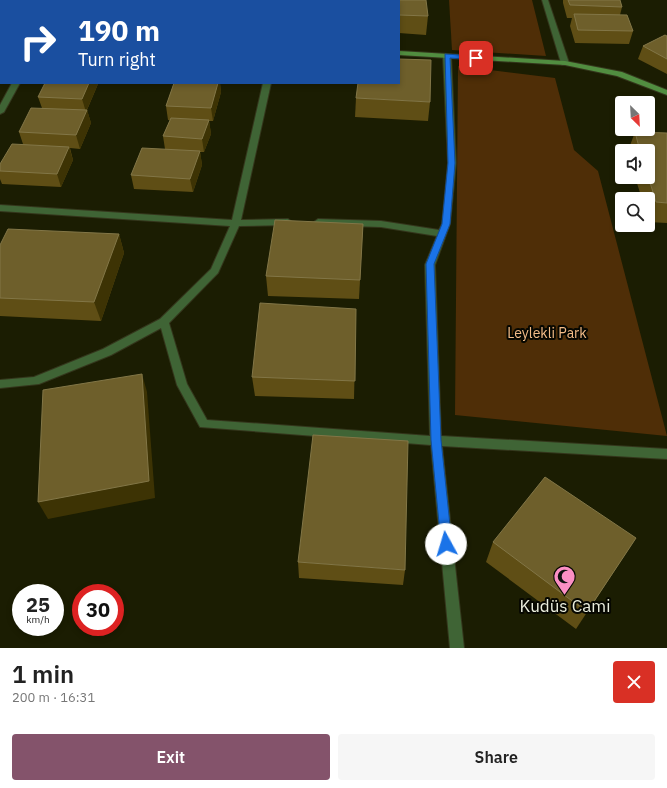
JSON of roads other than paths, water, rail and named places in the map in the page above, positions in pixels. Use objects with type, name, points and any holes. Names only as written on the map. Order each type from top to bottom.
[{"type":"street","points":[[545,0],[565,64]]},
{"type":"street","points":[[400,53],[565,64],[619,74],[667,93]]},
{"type":"street","points":[[447,56],[452,163],[446,224],[430,264],[436,440],[457,648]]},
{"type":"street","points":[[0,112],[15,84]]},
{"type":"street","points":[[0,384],[35,381],[107,352],[164,322],[215,271],[236,223],[267,84]]},
{"type":"street","points":[[0,208],[236,223],[302,222],[380,224],[443,234]]},
{"type":"street","points":[[164,322],[182,385],[204,424],[667,454]]},
{"type":"place","name":"Kudüs Cami","points":[[565,596]]},
{"type":"park label","name":"Leylekli Park","points":[[547,333]]}]
